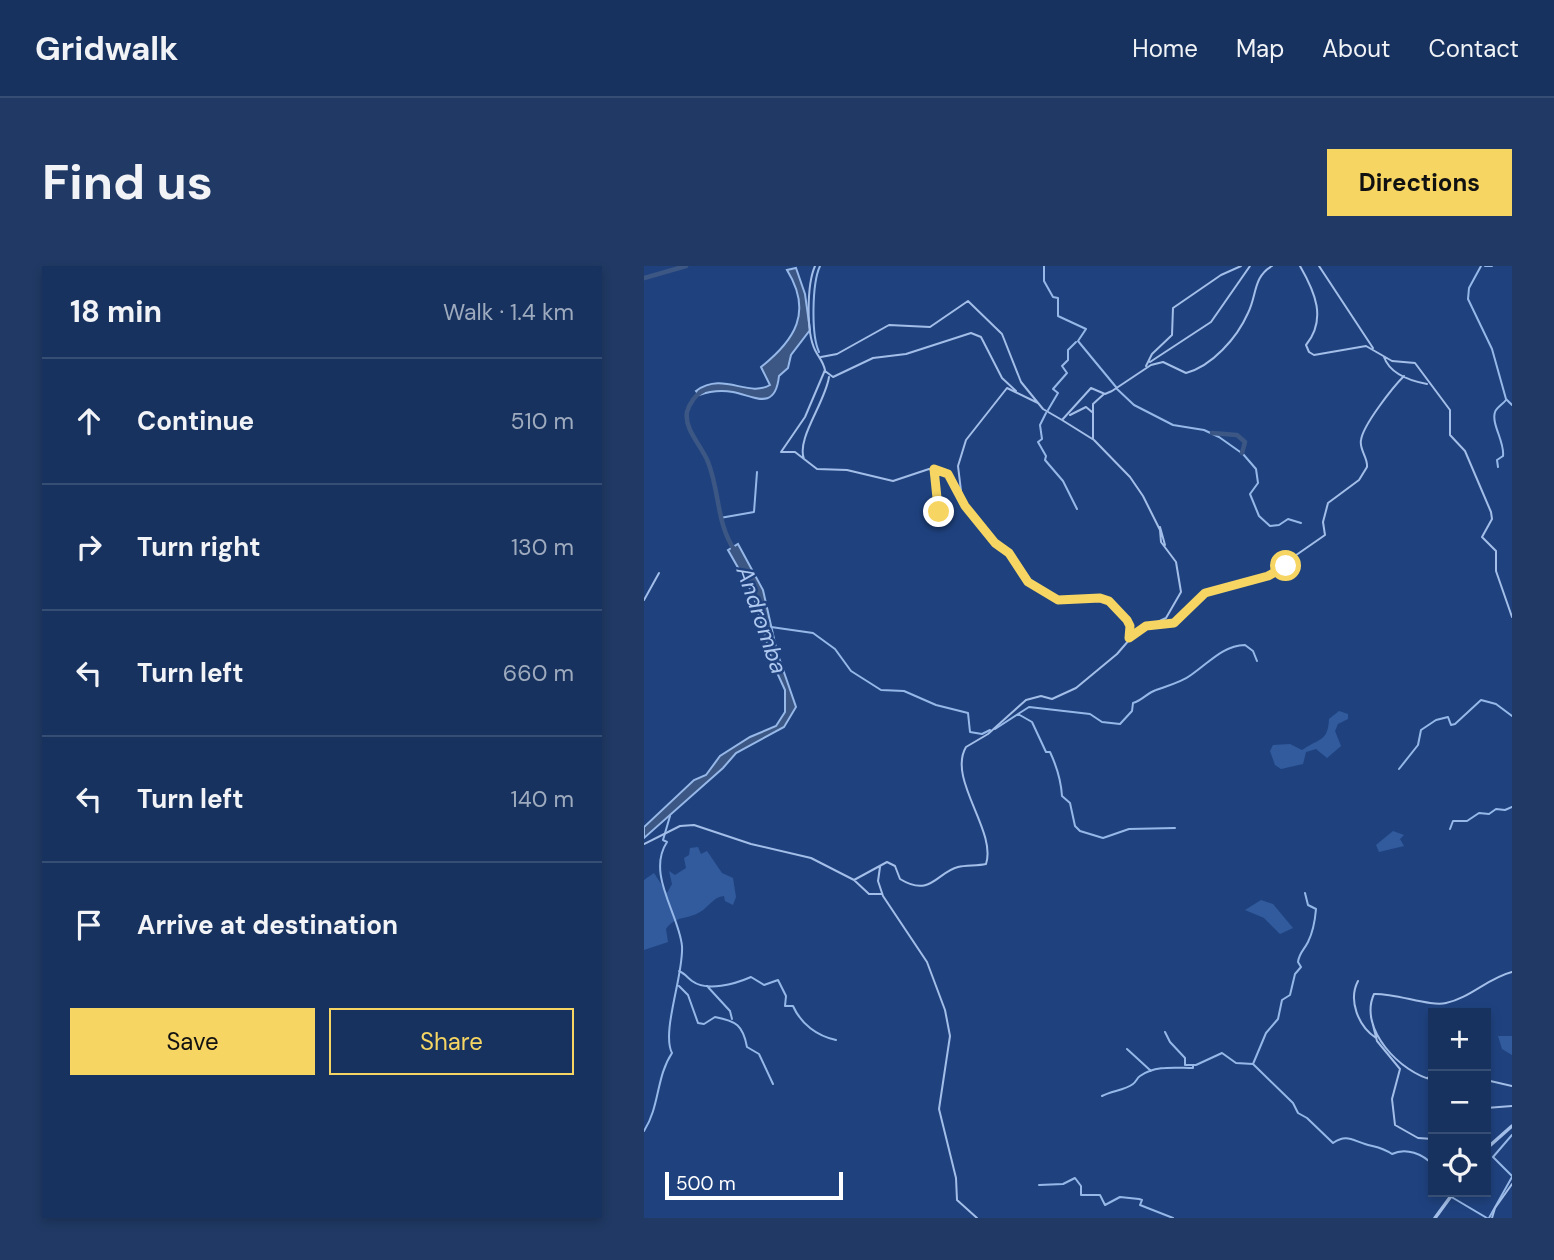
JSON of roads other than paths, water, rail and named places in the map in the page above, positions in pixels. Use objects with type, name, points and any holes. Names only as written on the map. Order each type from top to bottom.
[{"type":"street","points":[[804,461],[801,446],[821,405],[829,376],[812,341],[809,296],[815,266]]},
{"type":"street","points":[[1150,363],[1152,354],[1172,335],[1173,308],[1221,275],[1241,266]]},
{"type":"street","points":[[1094,440],[1092,414],[1096,401],[1211,322],[1250,266]]},
{"type":"street","points":[[1145,368],[1163,362],[1186,373],[1206,365],[1239,330],[1252,304],[1258,277],[1272,266]]},
{"type":"street","points":[[1300,266],[1317,301],[1319,314],[1317,329],[1307,345],[1309,352],[1349,351],[1360,346],[1374,348]]},
{"type":"street","points":[[1319,266],[1363,337],[1392,361],[1415,363],[1428,384],[1450,410],[1450,435],[1465,451],[1491,512],[1492,519],[1482,537],[1496,551],[1496,571],[1512,617]]},
{"type":"street","points":[[820,357],[837,354],[889,325],[930,327],[968,301],[1002,334],[1015,373],[1039,404]]},
{"type":"street","points":[[829,376],[838,376],[873,358],[906,354],[971,333],[981,337],[1002,378],[1016,391]]},
{"type":"street","points":[[1384,356],[1387,366],[1404,376],[1428,384]]},
{"type":"street","points":[[825,370],[805,417],[780,449],[783,453],[795,452],[817,469],[847,470],[893,481],[923,470],[934,469],[948,474],[962,500],[995,543],[1009,553],[1028,582],[1058,600],[1100,598],[1109,601],[1127,620],[1130,626],[1129,638]]},
{"type":"street","points":[[1146,626],[1174,623],[1205,593],[1279,572],[1289,560],[1325,535],[1323,523],[1326,506],[1336,494],[1359,480],[1367,467],[1368,460],[1361,444],[1362,435],[1389,390],[1404,376]]},
{"type":"street","points":[[854,880],[887,862],[892,863],[900,879],[921,885],[934,883],[957,867],[986,864],[986,842],[959,766],[966,747],[988,734],[1026,700],[1041,696],[1052,699],[1076,688],[1116,654],[1129,638],[1146,626],[1166,618],[1180,596],[1176,562],[1161,542],[1156,522],[1130,477],[1094,440],[1011,388],[1004,391],[966,440],[958,466],[962,500]]},
{"type":"street","points":[[1069,415],[1091,388],[1105,394]]},
{"type":"street","points":[[1062,420],[1086,407],[1092,414]]},
{"type":"street","points":[[934,469],[937,498],[944,509],[930,516],[933,525],[938,526]]},
{"type":"street","points":[[644,600],[659,573]]},
{"type":"street","points":[[644,844],[680,826],[699,826],[751,844],[811,858],[854,880],[869,894],[882,894]]},
{"type":"street","points":[[880,867],[878,881],[882,894],[912,936],[942,994],[950,1036],[940,1115],[956,1178],[957,1200],[977,1218]]},
{"type":"street","points":[[1376,1038],[1371,1016],[1374,994],[1395,994],[1444,1004],[1491,979],[1512,972]]},
{"type":"street","points":[[1359,981],[1354,990],[1355,1008],[1367,1030],[1400,1069],[1392,1099],[1395,1125],[1418,1138],[1428,1139]]},
{"type":"street","points":[[1371,1016],[1388,1051],[1409,1071],[1428,1078]]},
{"type":"street","points":[[1491,1081],[1512,1086]]},
{"type":"street","points":[[1491,1108],[1512,1106]]},
{"type":"street","points":[[1491,1145],[1512,1126]]},
{"type":"street","points":[[1492,1218],[1495,1208],[1512,1184]]},
{"type":"street","points":[[1435,1218],[1450,1197]]},
{"type":"water","points":[[796,268],[805,294],[810,330],[791,355],[788,368],[779,376],[773,394],[762,399],[725,391],[699,395],[696,391],[716,383],[753,389],[770,385],[761,367],[783,346],[797,324],[799,299],[787,270]]},
{"type":"water","points":[[738,544],[763,590],[777,652],[796,707],[784,727],[736,753],[723,768],[644,838],[644,827],[694,780],[706,775],[720,756],[750,737],[776,726],[785,712],[785,690],[773,664],[753,594],[728,550]]},
{"type":"waterway","points":[[644,278],[686,266]]},
{"type":"waterway","points":[[819,352],[813,309],[820,266]]},
{"type":"waterway","points":[[1044,266],[1044,281],[1053,297],[1058,298],[1058,316],[1086,329],[1078,341],[1116,387]]},
{"type":"waterway","points":[[1481,266],[1469,288],[1468,299],[1492,349],[1506,399],[1512,405]]},
{"type":"waterway","points":[[1485,266],[1492,266]]},
{"type":"waterway","points":[[1048,410],[1058,393],[1053,389],[1067,373],[1062,366],[1068,360],[1068,350],[1076,342]]},
{"type":"waterway","points":[[1117,389],[1134,405],[1173,425],[1204,430],[1243,454],[1256,469],[1258,483],[1250,494],[1259,516],[1270,526],[1279,525],[1288,519],[1301,523]]},
{"type":"waterway","name":"Andromba","points":[[703,391],[691,403],[687,412],[688,425],[708,462],[724,530],[735,551]]},
{"type":"waterway","points":[[1498,467],[1497,460],[1503,456],[1503,451],[1494,417],[1496,410],[1506,400]]},
{"type":"waterway","points":[[1046,413],[1040,425],[1042,439],[1038,442],[1046,456],[1045,460],[1063,481],[1077,509]]},
{"type":"waterway","points":[[1212,433],[1237,435],[1245,442],[1242,453]]},
{"type":"waterway","points":[[720,518],[754,512],[757,472]]},
{"type":"waterway","points":[[771,627],[813,633],[835,649],[851,671],[881,690],[904,691],[936,705],[968,713],[970,732],[982,734],[990,730]]},
{"type":"waterway","points":[[1018,714],[1029,707],[1090,714],[1102,722],[1120,724],[1132,711],[1133,703],[1153,691],[1187,677],[1230,648],[1245,645],[1253,651],[1257,661]]},
{"type":"waterway","points":[[1399,769],[1418,745],[1421,730],[1436,720],[1448,717],[1451,725],[1455,724],[1481,700],[1496,704],[1512,716]]},
{"type":"waterway","points":[[995,729],[1018,714],[1032,722],[1046,752],[1050,752],[1057,768],[1062,796],[1070,803],[1075,826],[1080,831],[1103,838],[1129,829],[1175,828]]},
{"type":"waterway","points":[[1450,829],[1453,821],[1467,821],[1479,813],[1489,814],[1496,809],[1505,810],[1512,807]]},
{"type":"waterway","points":[[644,1131],[672,1053],[669,1031],[682,958],[680,934],[660,867],[661,854],[667,842],[663,840],[670,816]]},
{"type":"waterway","points":[[1253,1064],[1266,1033],[1278,1019],[1282,1000],[1290,995],[1295,974],[1301,967],[1299,956],[1308,942],[1316,909],[1308,905],[1305,893]]},
{"type":"waterway","points":[[679,971],[692,981],[705,986],[729,984],[751,977],[764,985],[778,980],[786,996],[785,1006],[793,1006],[805,1024],[836,1040]]},
{"type":"waterway","points":[[679,986],[688,995],[698,1023],[704,1024],[715,1017],[728,1020],[741,1029],[747,1047],[759,1054],[773,1084]]},
{"type":"waterway","points":[[707,986],[730,1011],[732,1019]]},
{"type":"waterway","points":[[1165,1032],[1170,1042],[1185,1058],[1185,1065],[1196,1065],[1222,1053],[1236,1063],[1253,1064],[1293,1103],[1298,1113],[1333,1143],[1349,1139],[1392,1154],[1403,1151],[1419,1155],[1428,1161]]},
{"type":"waterway","points":[[1127,1049],[1151,1071]]},
{"type":"waterway","points":[[1102,1096],[1130,1086],[1146,1072],[1193,1066]]},
{"type":"waterway","points":[[1512,1135],[1493,1157],[1512,1176]]},
{"type":"waterway","points":[[1489,1218],[1512,1177]]},
{"type":"waterway","points":[[1039,1185],[1063,1184],[1075,1178],[1081,1186],[1081,1195],[1100,1195],[1105,1205],[1120,1197],[1139,1199],[1142,1200],[1140,1205],[1173,1218]]},
{"type":"waterway","points":[[1451,1197],[1487,1218]]}]
